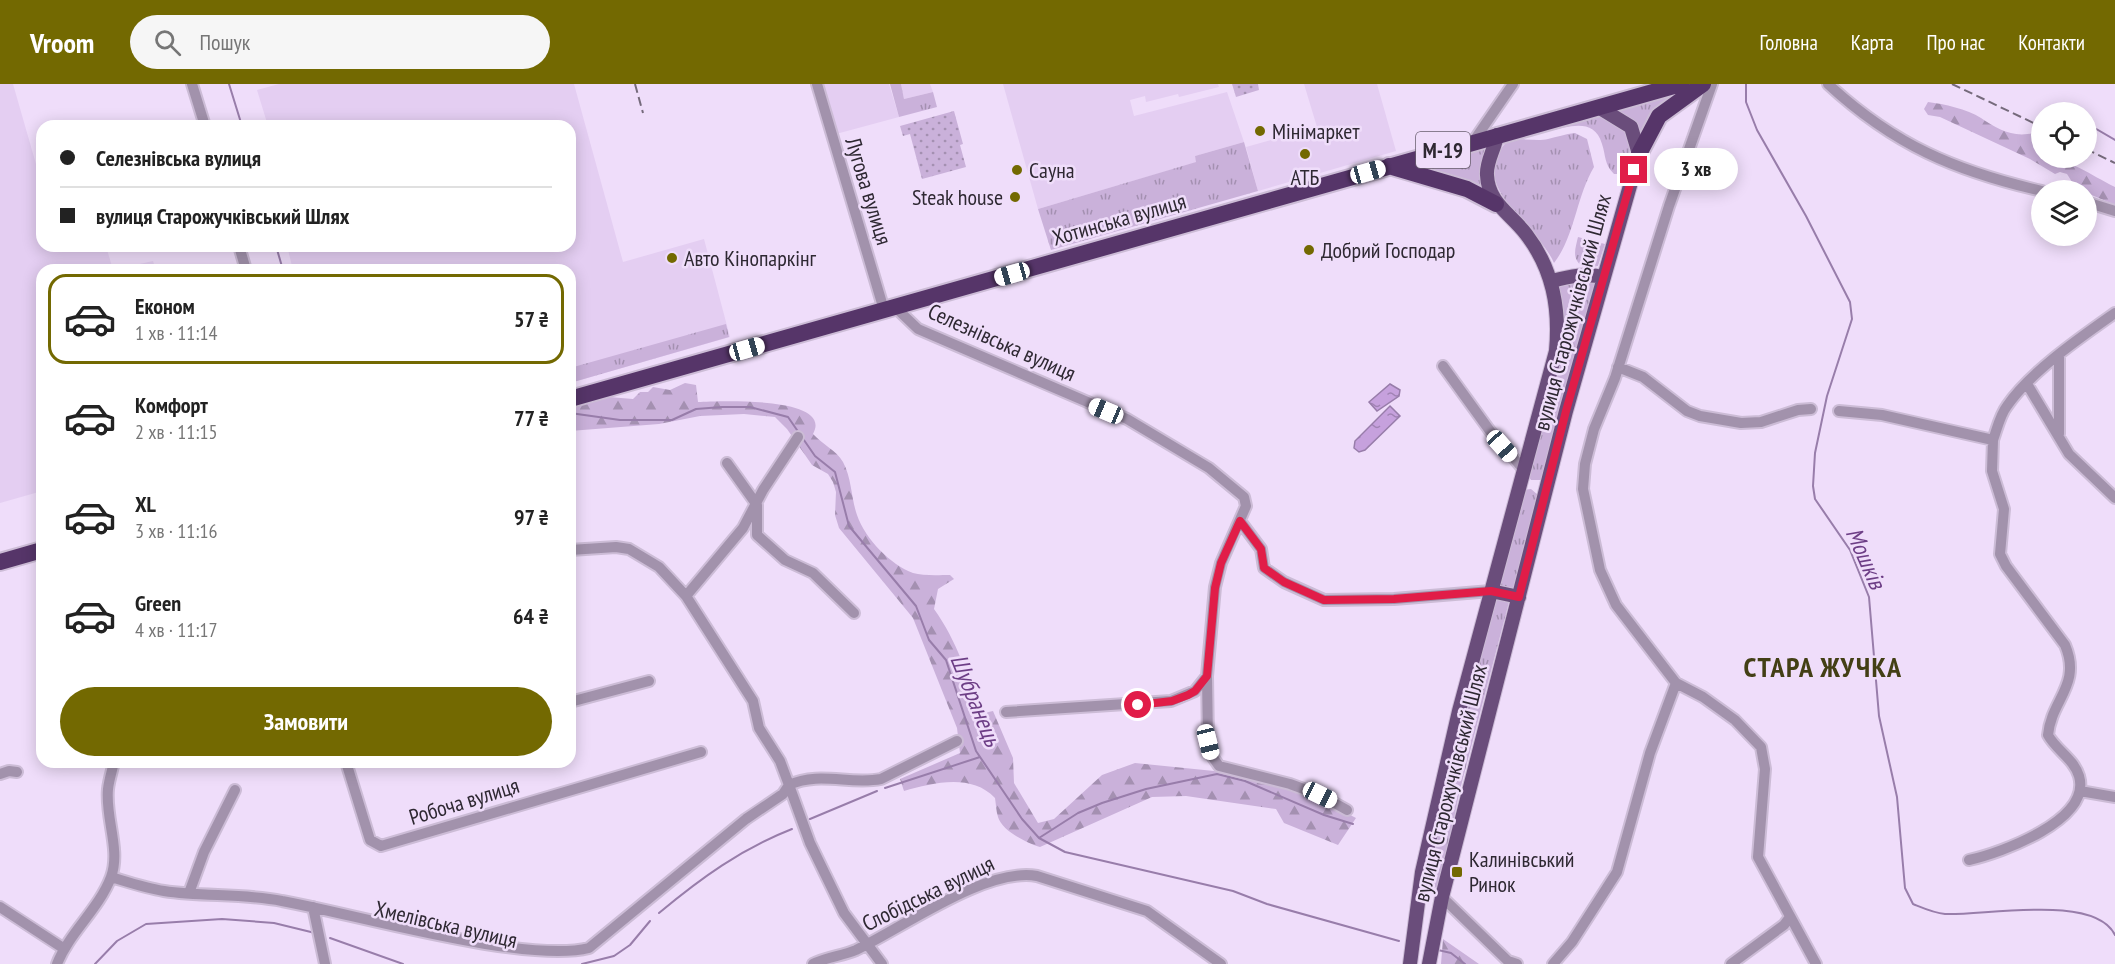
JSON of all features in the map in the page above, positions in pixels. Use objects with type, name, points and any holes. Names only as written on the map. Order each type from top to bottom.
[{"type":"highway","name":"Хотинська вулиця","points":[[576,397],[1681,84]]},
{"type":"highway","points":[[1639,154],[1659,116],[1703,84]]},
{"type":"highway","points":[[1388,166],[1467,189],[1496,204]]},
{"type":"highway","points":[[0,562],[36,552]]},
{"type":"main road","points":[[1600,108],[1631,127],[1639,154]]},
{"type":"main road","name":"вулиця Старожучківський Шлях","points":[[1410,962],[1416,931],[1419,892],[1459,711],[1556,351],[1557,321],[1552,281],[1525,232],[1496,204],[1487,174],[1497,135]]},
{"type":"main road","name":"вулиця Старожучківський Шлях","points":[[1429,962],[1442,897],[1547,488],[1639,154]]},
{"type":"main road","points":[[1552,281],[1581,275],[1604,277]]},
{"type":"main road","points":[[1523,475],[1547,488]]},
{"type":"main road","points":[[1491,591],[1519,597]]},
{"type":"main road","points":[[1419,892],[1442,897]]},
{"type":"street","points":[[192,84],[202,120]]},
{"type":"street","name":"Лугова вулиця","points":[[817,84],[890,308]]},
{"type":"street","points":[[1473,142],[1513,84]]},
{"type":"street","points":[[1712,84],[1669,206],[1618,367],[1594,429],[1585,464],[1583,489],[1600,570],[1616,605],[1676,683],[1703,697],[1735,720],[1761,747],[1765,769],[1758,857],[1816,964]]},
{"type":"street","points":[[1828,84],[1867,117],[1904,143],[1947,164],[2031,188]]},
{"type":"street","points":[[2097,205],[2115,211]]},
{"type":"street","name":"Селезнівська вулиця","points":[[890,308],[918,329],[1127,419],[1209,468],[1244,497],[1246,506],[1221,563],[1215,588],[1207,676],[1208,742],[1212,756],[1219,766],[1290,784],[1320,795],[1347,810]]},
{"type":"street","points":[[1969,860],[2013,846],[2060,820],[2071,809],[2080,791],[2079,777],[2072,762],[2048,735],[2054,715],[2070,682],[2070,656],[2065,645],[2000,554],[2004,509],[1992,471],[1993,440],[2005,407],[2027,384],[2059,355],[2115,313]]},
{"type":"street","points":[[2059,355],[2059,434]]},
{"type":"street","points":[[1443,366],[1523,475]]},
{"type":"street","points":[[1618,367],[1643,377],[1687,411],[1700,416],[1741,423],[1761,422],[1798,410],[1811,409]]},
{"type":"street","points":[[2027,384],[2069,454],[2115,498]]},
{"type":"street","points":[[1839,411],[1882,415],[1993,440]]},
{"type":"street","points":[[686,597],[742,528],[757,505],[763,490],[798,437]]},
{"type":"street","points":[[727,463],[757,505],[757,535],[785,560],[813,573],[854,613]]},
{"type":"street","points":[[1240,521],[1261,549],[1264,568],[1284,582],[1324,600],[1394,599],[1491,591]]},
{"type":"street","points":[[576,550],[616,547],[629,549],[659,567],[686,597],[753,701],[759,728],[780,761],[810,843],[844,913],[882,964]]},
{"type":"street","points":[[1006,712],[1172,701],[1195,691],[1207,676]]},
{"type":"street","points":[[576,700],[649,681]]},
{"type":"street","points":[[1553,964],[1572,942],[1617,872],[1650,753],[1676,683]]},
{"type":"street","points":[[789,786],[813,777],[850,781],[881,779],[957,741]]},
{"type":"street","name":"Робоча вулиця","points":[[350,768],[370,840],[377,846],[701,752]]},
{"type":"street","points":[[57,964],[63,948],[81,926],[111,877],[114,854],[108,790],[113,768]]},
{"type":"street","points":[[0,774],[9,771],[17,772]]},
{"type":"street","name":"Хмелівська вулиця","points":[[537,962],[564,960],[580,954],[746,819],[783,794],[789,786]]},
{"type":"street","points":[[189,892],[204,852],[235,790]]},
{"type":"street","points":[[2080,791],[2115,796]]},
{"type":"street","name":"Слобідська вулиця","points":[[813,964],[843,956],[973,889],[1021,873],[1147,911],[1221,964]]},
{"type":"street","name":"Хмелівська вулиця","points":[[111,877],[164,891],[280,900],[313,907],[385,933],[482,955]]},
{"type":"street","points":[[1442,897],[1508,961],[1517,964]]},
{"type":"street","points":[[0,907],[63,948]]},
{"type":"street","points":[[313,907],[325,964]]},
{"type":"street","points":[[1731,964],[1784,925],[1790,917]]},
{"type":"shaded area","points":[[0,84],[13,84],[36,164],[36,252],[108,252],[111,264],[36,264],[36,493],[0,503]]},
{"type":"shaded area","points":[[279,84],[574,84],[623,262],[704,239],[730,337],[576,381],[576,264],[292,264],[288,252],[576,252],[576,120],[266,120],[257,90]]},
{"type":"shaded area","points":[[821,84],[889,84],[899,117],[836,134]]},
{"type":"shaded area","points":[[901,84],[930,84],[933,92],[904,99]]},
{"type":"shaded area","points":[[1003,84],[1218,84],[1219,87],[1179,97],[1178,94],[1146,102],[1145,96],[1130,100],[1134,116],[1227,92],[1244,142],[1195,156],[1197,162],[1038,209]]},
{"type":"shaded area","points":[[1304,84],[1377,84],[1396,151],[1258,191],[1246,147],[1317,127]]},
{"type":"green space","points":[[890,84],[901,84],[904,99],[933,92],[937,107],[899,117]]},
{"type":"green space","points":[[1232,84],[1258,84],[1259,90],[1236,97]]},
{"type":"green space","points":[[1681,92],[1640,138],[1615,110]]},
{"type":"green space","points":[[1928,102],[1948,106],[1969,112],[2006,132],[2031,133],[2031,160],[1940,117],[1928,115],[1924,109]]},
{"type":"green space","points":[[954,111],[963,144],[960,145],[966,167],[922,179],[910,134],[903,136],[900,126]]},
{"type":"green space","points":[[1600,115],[1619,125],[1629,137],[1631,153],[1626,174],[1614,174],[1611,170],[1602,144],[1593,130],[1580,126],[1549,131],[1547,129]]},
{"type":"green space","points":[[1575,133],[1587,139],[1594,167],[1583,191],[1567,241],[1554,263],[1503,196],[1496,182],[1494,168],[1498,154],[1509,142],[1520,139],[1543,140]]},
{"type":"green space","points":[[1244,142],[1258,191],[1051,250],[1038,209],[1196,162],[1195,156]]},
{"type":"green space","points":[[1487,148],[1481,168],[1486,193],[1455,177],[1422,167]]},
{"type":"green space","points":[[2045,168],[2080,168],[2115,187],[2115,205],[2097,197],[2097,180],[2071,180],[2067,174],[2060,172],[2055,174]]},
{"type":"green space","points":[[1578,237],[1605,244],[1598,266],[1585,268],[1578,262],[1575,254]]},
{"type":"green space","points":[[1593,280],[1595,282],[1542,480],[1531,480],[1527,474],[1546,402],[1558,287]]},
{"type":"green space","points":[[726,324],[729,337],[576,381],[576,366]]},
{"type":"green space","points":[[685,383],[696,385],[698,402],[772,403],[807,413],[815,422],[813,434],[843,462],[857,515],[872,542],[896,564],[913,573],[950,575],[954,579],[938,589],[934,609],[955,646],[980,714],[993,711],[1013,758],[1014,783],[1038,823],[1054,819],[1102,775],[1135,763],[1214,771],[1270,782],[1315,797],[1356,818],[1338,845],[1284,823],[1276,809],[1186,796],[1152,797],[1040,847],[1004,827],[998,817],[995,798],[975,785],[939,783],[904,791],[900,779],[960,753],[957,728],[913,618],[839,528],[835,515],[836,492],[828,474],[812,465],[787,429],[775,417],[744,414],[700,416],[659,424],[576,431],[576,402],[597,396],[633,399],[640,392],[648,392],[653,387],[670,390]]},
{"type":"green space","points":[[1531,489],[1538,495],[1513,589],[1497,585],[1522,490]]},
{"type":"green space","points":[[1494,598],[1506,599],[1509,602],[1460,790],[1440,885],[1431,890],[1426,887],[1435,825]]},
{"type":"green space","points":[[1443,939],[1479,964],[1441,964]]},
{"type":"water","points":[[1390,384],[1400,390],[1399,396],[1377,411],[1369,402]]},
{"type":"water","points":[[1390,406],[1400,416],[1365,450],[1359,452],[1354,448],[1355,441]]},
{"type":"waterway","name":"Шубранець","points":[[229,84],[240,120]]},
{"type":"waterway","name":"Мошків","points":[[1746,84],[1746,102],[1757,130],[1806,216],[1850,302],[1852,319],[1827,396],[1815,453],[1813,486],[1815,499],[1850,550],[1869,597],[1879,716],[1897,797],[1905,888],[1913,904],[1937,913],[2062,910],[2085,914],[2104,922],[2115,935]]},
{"type":"waterway","points":[[2097,129],[2115,140]]},
{"type":"waterway","name":"Шубранець","points":[[278,252],[281,264]]},
{"type":"waterway","name":"Шубранець","points":[[576,414],[620,420],[672,420],[696,409],[750,407],[788,417],[815,456],[835,472],[849,526],[916,606],[929,640],[946,660],[976,751],[1022,819],[1039,838],[1065,852],[1233,891],[1267,904],[1399,941]]},
{"type":"waterway","points":[[885,788],[980,757]]},
{"type":"waterway","points":[[1039,838],[1078,813],[1102,803],[1146,789],[1217,774],[1245,781],[1324,815],[1353,824]]},
{"type":"waterway","points":[[810,819],[877,791]]},
{"type":"waterway","points":[[659,913],[722,865],[792,829]]},
{"type":"waterway","points":[[95,964],[117,941],[146,924],[222,919],[274,923],[315,933]]},
{"type":"waterway","points":[[582,964],[614,956],[630,945],[650,921]]},
{"type":"waterway","points":[[330,938],[403,964]]},
{"type":"waterway","name":"Шубранець","points":[[1438,950],[1451,953],[1465,964]]},
{"type":"railway","points":[[635,84],[643,113]]},
{"type":"railway","points":[[1952,84],[2031,122]]},
{"type":"railway","points":[[2097,154],[2115,163]]},
{"type":"place","name":"Мінімаркет","points":[[1260,131]]},
{"type":"place","name":"АТБ","points":[[1305,154]]},
{"type":"place","name":"Сауна","points":[[1017,170]]},
{"type":"place","name":"Steak house","points":[[1015,197]]},
{"type":"place","name":"Добрий Господар","points":[[1309,250]]},
{"type":"place","name":"Авто Кінопаркінг","points":[[672,258]]},
{"type":"place","name":"Калинівський Ринок","points":[[1457,872]]},
{"type":"district","name":"СТАРА ЖУЧКА","points":[[1823,666]]},
{"type":"route","points":[[1138,705],[1172,701],[1188,695],[1200,687],[1207,676],[1209,634],[1215,588],[1221,563],[1240,521],[1257,541],[1261,549],[1264,568],[1284,582],[1324,600],[1394,599],[1491,591],[1519,597],[1566,411],[1634,170]]}]
